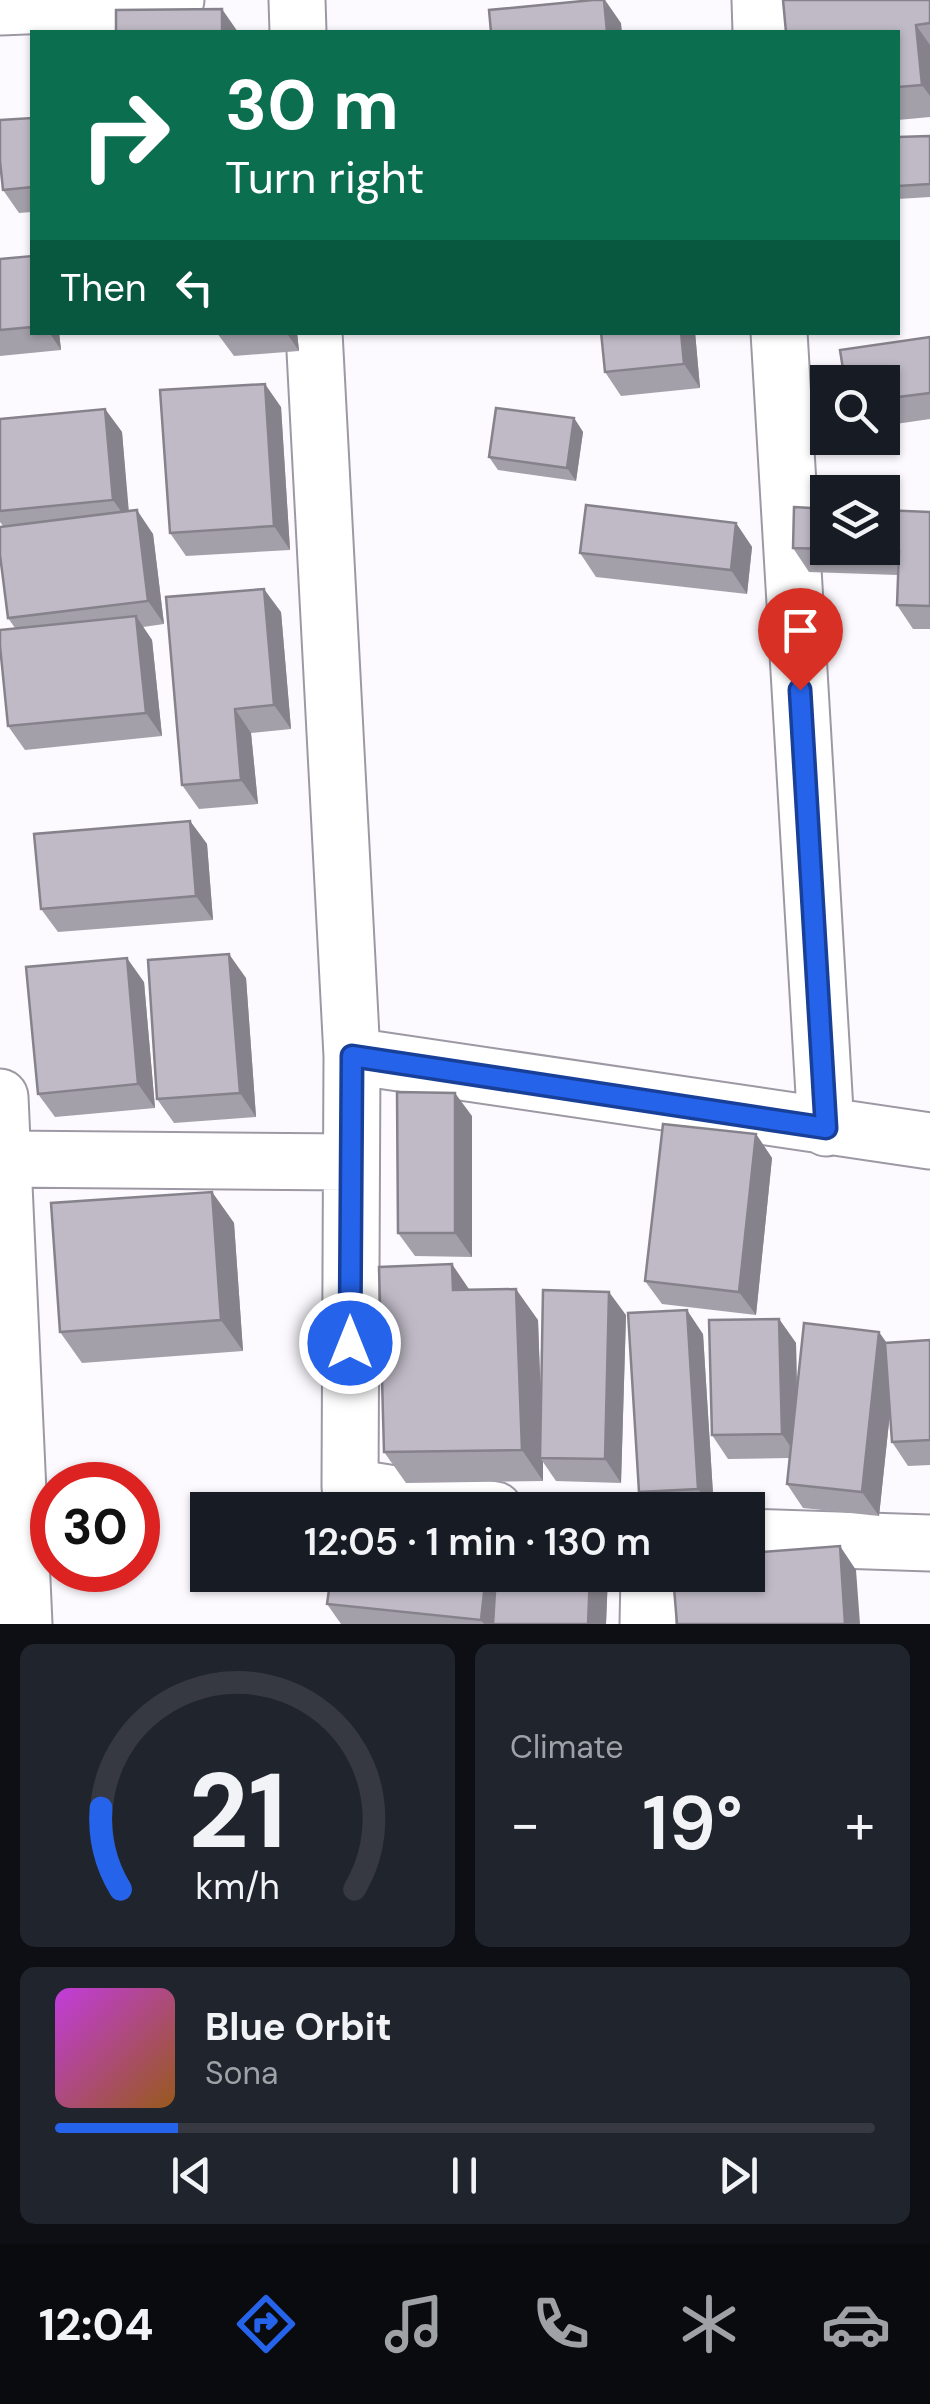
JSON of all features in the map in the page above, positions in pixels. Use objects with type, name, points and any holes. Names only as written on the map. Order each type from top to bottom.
[{"type":"street","points":[[0,8],[176,0]]},
{"type":"street","points":[[296,0],[298,30]]},
{"type":"street","points":[[760,0],[762,30]]},
{"type":"street","points":[[314,335],[352,1056],[350,1487],[382,1492]]},
{"type":"street","points":[[779,335],[826,1128]]},
{"type":"street","points":[[352,1056],[930,1141]]},
{"type":"street","points":[[0,1097],[6,1158],[6,1422],[24,1624]]},
{"type":"street","points":[[6,1158],[350,1162]]},
{"type":"street","points":[[765,1538],[930,1543]]},
{"type":"street","points":[[648,1624],[649,1592]]},
{"type":"building","points":[[604,0],[607,30],[491,30],[489,10]]},
{"type":"building","points":[[783,0],[930,0],[930,23],[916,25],[922,85],[900,87],[900,30],[786,30]]},
{"type":"building","points":[[222,9],[222,30],[116,30],[116,10]]},
{"type":"building","points":[[30,118],[30,187],[3,190],[0,120]]},
{"type":"building","points":[[930,136],[930,184],[900,186],[900,137]]},
{"type":"building","points":[[30,256],[30,327],[0,330],[0,259]]},
{"type":"building","points":[[601,335],[681,335],[684,364],[605,372]]},
{"type":"building","points":[[930,337],[930,393],[900,397],[900,365],[842,365],[840,350]]},
{"type":"building","points":[[265,384],[274,526],[170,533],[160,390]]},
{"type":"building","points":[[496,408],[574,418],[567,468],[489,457]]},
{"type":"building","points":[[105,409],[113,500],[0,511],[0,419]]},
{"type":"building","points":[[586,505],[736,523],[731,570],[580,553]]},
{"type":"building","points":[[794,507],[810,508],[810,548],[793,548]]},
{"type":"building","points":[[137,510],[148,601],[8,618],[0,527]]},
{"type":"building","points":[[900,511],[930,512],[930,606],[897,605]]},
{"type":"building","points":[[264,589],[274,705],[235,709],[241,780],[182,785],[166,597]]},
{"type":"building","points":[[136,616],[146,713],[8,726],[0,630]]},
{"type":"building","points":[[190,821],[196,896],[41,909],[34,834]]},
{"type":"building","points":[[229,954],[240,1093],[157,1099],[148,960]]},
{"type":"building","points":[[127,958],[138,1084],[38,1094],[26,967]]},
{"type":"building","points":[[397,1092],[455,1093],[455,1233],[398,1233]]},
{"type":"building","points":[[663,1124],[756,1134],[739,1292],[645,1281]]},
{"type":"building","points":[[212,1192],[221,1320],[60,1332],[51,1203]]},
{"type":"building","points":[[452,1264],[453,1290],[516,1289],[522,1450],[384,1452],[379,1267]]},
{"type":"building","points":[[543,1290],[609,1292],[605,1459],[540,1458]]},
{"type":"building","points":[[687,1310],[698,1489],[639,1492],[628,1313]]},
{"type":"building","points":[[779,1319],[782,1434],[712,1435],[709,1320]]},
{"type":"building","points":[[804,1323],[879,1332],[862,1492],[787,1484]]},
{"type":"building","points":[[930,1340],[930,1440],[892,1442],[885,1343]]},
{"type":"building","points":[[840,1546],[845,1624],[677,1624],[674,1592],[765,1592],[765,1552]]},
{"type":"building","points":[[329,1592],[484,1592],[481,1620],[327,1604]]},
{"type":"building","points":[[495,1592],[589,1592],[588,1624],[493,1624]]},
{"type":"route","points":[[350,1343],[352,1056],[826,1128],[800,690]]}]
